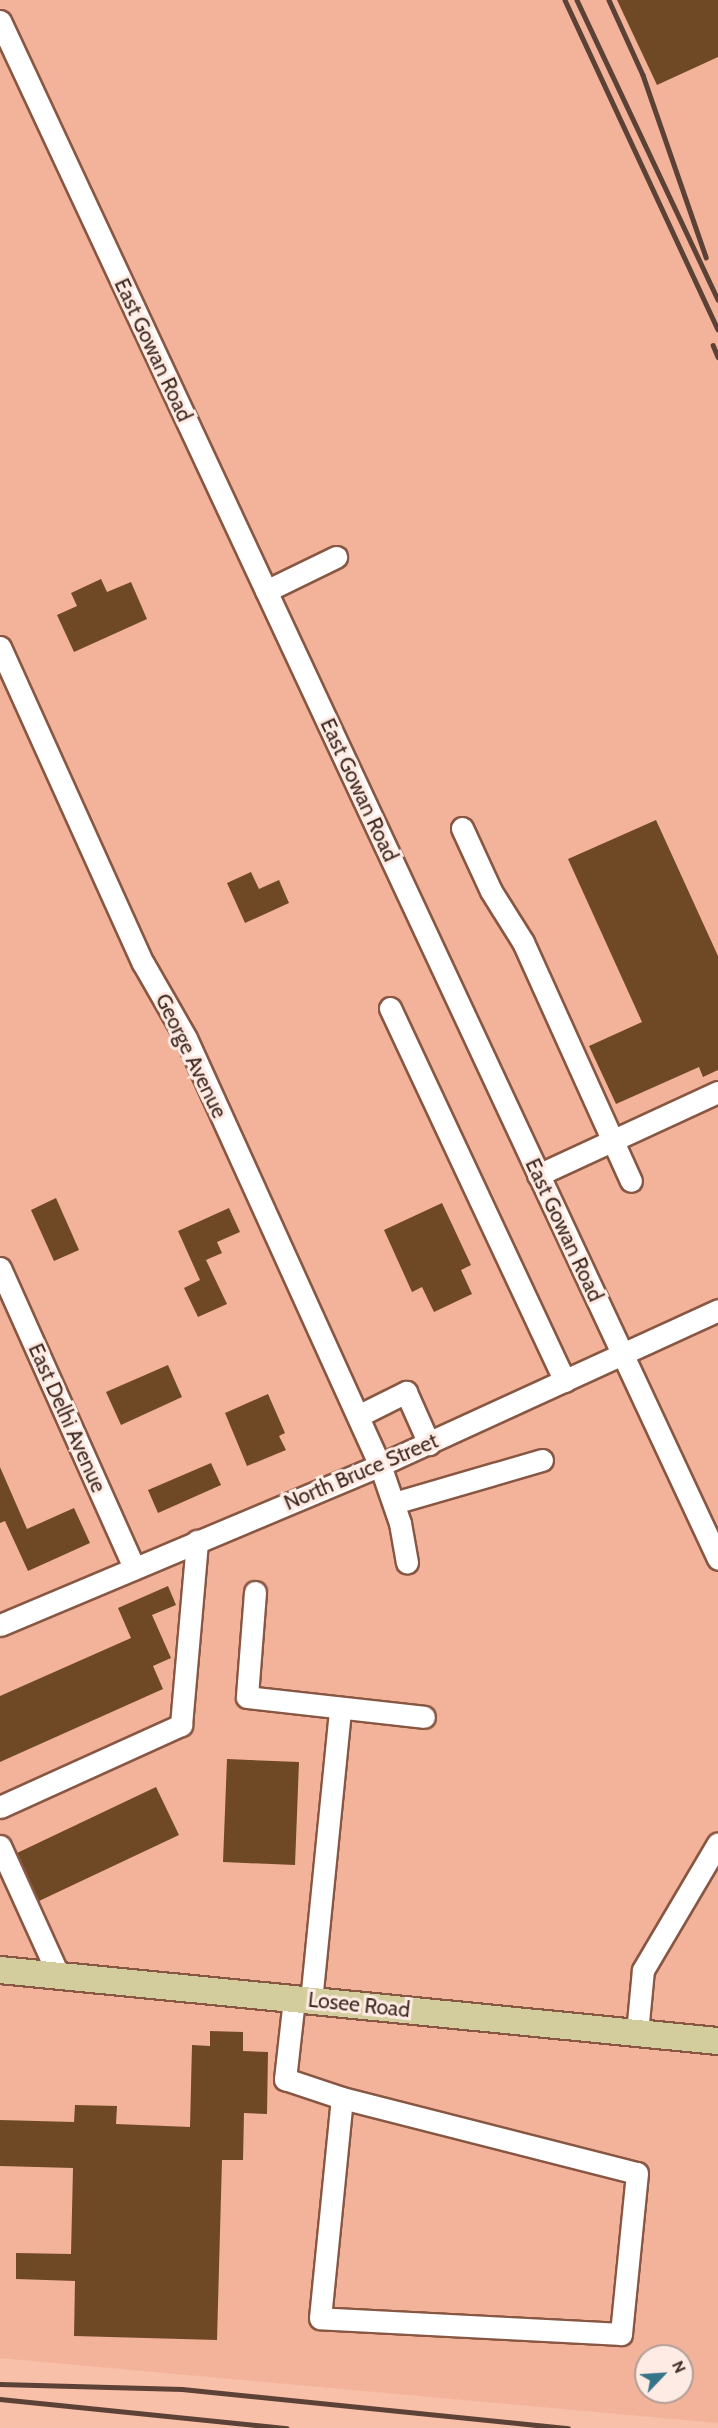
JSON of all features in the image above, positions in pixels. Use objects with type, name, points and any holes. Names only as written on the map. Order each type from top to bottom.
[{"type":"main road","name":"Losee Road","points":[[0,1970],[718,2041]]},
{"type":"street","name":"East Gowan Road","points":[[1,27],[718,1559]]},
{"type":"street","points":[[266,591],[336,557]]},
{"type":"street","name":"George Avenue","points":[[0,647],[143,963],[186,1038],[380,1465],[394,1503],[407,1562]]},
{"type":"street","points":[[462,828],[491,891],[523,942],[631,1181]]},
{"type":"street","points":[[390,1008],[565,1381]]},
{"type":"street","points":[[538,1175],[718,1092]]},
{"type":"street","name":"East Delhi Avenue","points":[[0,1268],[134,1568]]},
{"type":"street","name":"North Bruce Street","points":[[0,1625],[429,1444],[718,1310]]},
{"type":"street","points":[[358,1416],[406,1392],[429,1444]]},
{"type":"street","points":[[394,1503],[542,1460]]},
{"type":"street","points":[[0,1807],[181,1725],[197,1541]]},
{"type":"street","points":[[255,1592],[247,1697],[424,1717]]},
{"type":"street","points":[[340,1708],[302,2000],[285,2079],[342,2098],[638,2173],[621,2334],[320,2318],[342,2098]]},
{"type":"street","points":[[637,2033],[643,1970],[718,1843]]},
{"type":"street","points":[[0,1846],[59,1976]]},
{"type":"shaded area","points":[[0,0],[718,0],[718,2423],[0,2358]]},
{"type":"building","points":[[617,0],[718,0],[718,57],[657,85]]},
{"type":"building","points":[[101,579],[107,592],[131,582],[147,619],[74,652],[57,615],[77,606],[71,593]]},
{"type":"building","points":[[656,820],[718,956],[718,1070],[703,1077],[699,1067],[616,1104],[589,1046],[642,1022],[568,859]]},
{"type":"building","points":[[251,872],[259,889],[279,880],[289,903],[245,923],[227,883]]},
{"type":"building","points":[[56,1198],[79,1250],[54,1261],[31,1210]]},
{"type":"building","points":[[442,1203],[471,1265],[461,1270],[472,1294],[434,1312],[422,1287],[412,1292],[384,1230]]},
{"type":"building","points":[[229,1208],[240,1232],[217,1242],[222,1253],[206,1260],[227,1304],[198,1317],[184,1288],[200,1280],[178,1231]]},
{"type":"building","points":[[168,1365],[182,1397],[121,1425],[106,1392]]},
{"type":"building","points":[[268,1394],[285,1433],[279,1436],[286,1450],[247,1466],[225,1413]]},
{"type":"building","points":[[211,1463],[221,1485],[158,1513],[148,1490]]},
{"type":"building","points":[[0,1467],[27,1529],[74,1508],[90,1543],[28,1571],[5,1521],[0,1523]]},
{"type":"building","points":[[168,1586],[176,1605],[152,1615],[171,1658],[153,1666],[163,1689],[0,1762],[0,1696],[131,1638],[118,1608]]},
{"type":"building","points":[[227,1759],[299,1762],[295,1865],[223,1862]]},
{"type":"building","points":[[156,1787],[179,1835],[39,1901],[17,1853]]},
{"type":"building","points":[[210,2031],[243,2032],[243,2051],[268,2052],[267,2114],[244,2113],[243,2160],[222,2160],[217,2340],[74,2336],[75,2281],[16,2279],[16,2253],[71,2254],[73,2168],[0,2166],[0,2120],[74,2122],[75,2105],[117,2106],[116,2124],[190,2127],[192,2045],[210,2046]]},
{"type":"railway","points":[[565,0],[718,329]]},
{"type":"railway","points":[[577,0],[718,300]]},
{"type":"railway","points":[[609,0],[643,75],[706,257]]},
{"type":"railway","points":[[713,345],[718,357]]},
{"type":"railway","points":[[0,2384],[182,2389],[568,2428]]},
{"type":"railway","points":[[0,2399],[287,2428]]}]
